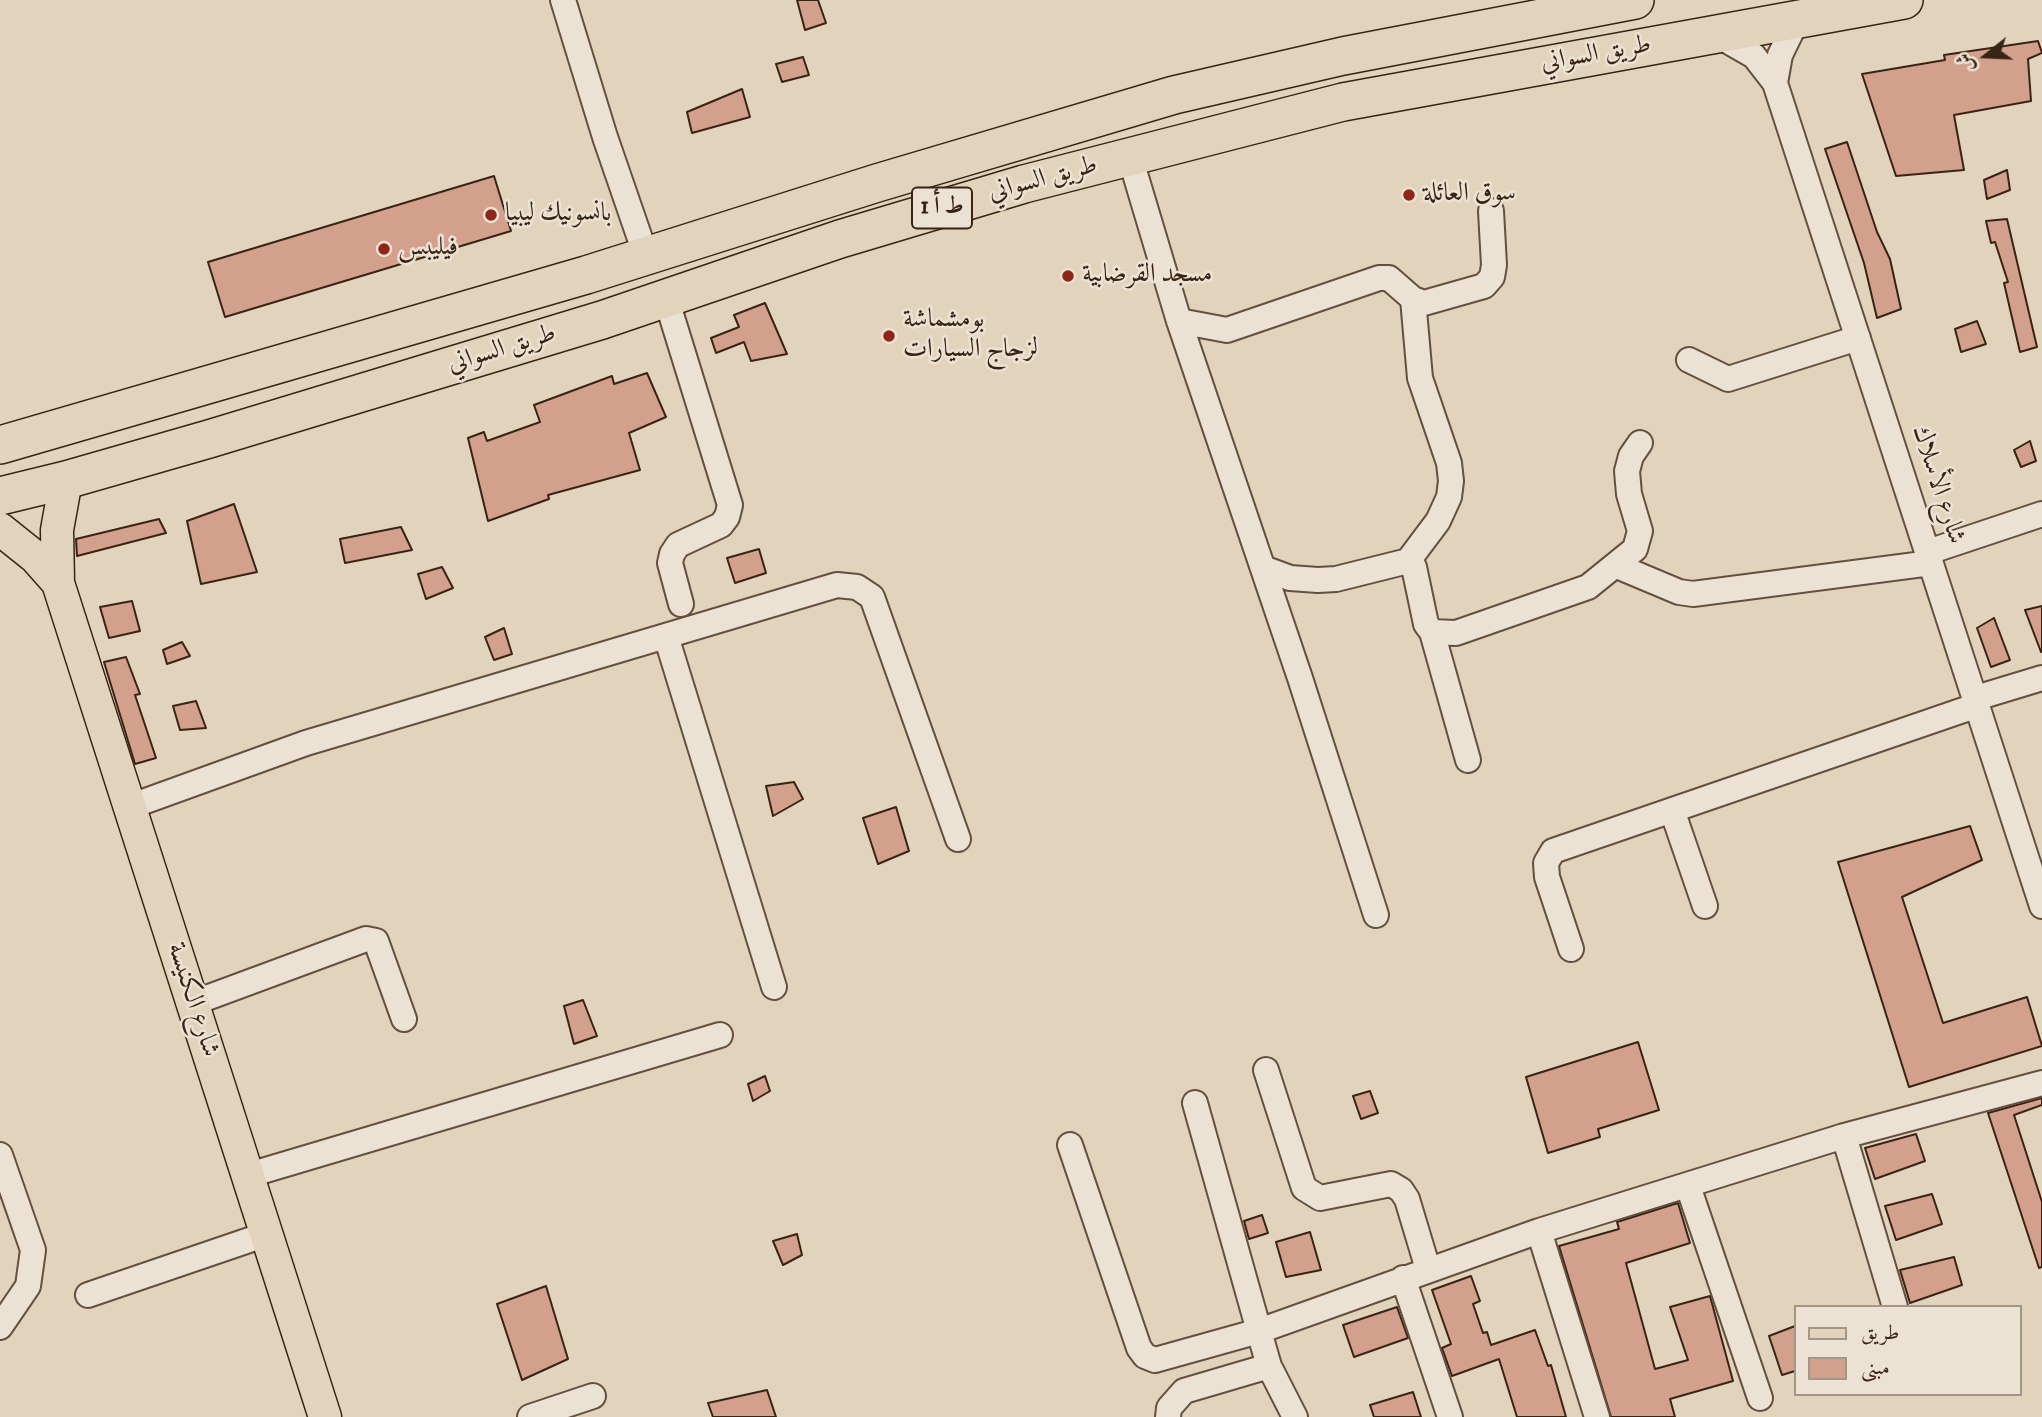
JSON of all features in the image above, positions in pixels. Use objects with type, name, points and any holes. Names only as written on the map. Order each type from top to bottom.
[{"type":"highway","name":"طريق السواني","points":[[0,445],[646,256],[877,183],[1174,95],[1343,56],[1630,0]]},
{"type":"highway","name":"طريق السواني","points":[[0,496],[66,480],[549,336],[840,239],[1024,184],[1343,102],[1904,0]]},
{"type":"main road","name":"شارع الكنيسة","points":[[66,480],[57,530],[58,583],[248,1175],[264,1235],[325,1417]]},
{"type":"main road","name":"شارع الكنيسة","points":[[0,529],[35,557],[58,583]]},
{"type":"street","points":[[563,0],[604,137],[646,256]]},
{"type":"street","points":[[1775,83],[1780,55],[1798,18]]},
{"type":"street","name":"شارع الأسلاك","points":[[1714,33],[1754,56],[1775,83],[2042,906]]},
{"type":"street","points":[[1130,157],[1179,321],[1376,915]]},
{"type":"street","points":[[1179,321],[1227,330],[1380,278],[1393,281],[1413,299],[1424,303],[1484,286],[1492,277],[1494,265],[1491,211]]},
{"type":"street","points":[[666,298],[730,505],[727,517],[721,525],[678,545],[671,554],[670,563],[681,604]]},
{"type":"street","points":[[1262,568],[1290,578],[1327,579],[1408,561],[1438,521],[1449,497],[1449,463],[1420,378],[1413,299]]},
{"type":"street","points":[[1689,360],[1728,379],[1858,338]]},
{"type":"street","points":[[1432,632],[1456,633],[1588,587],[1617,566],[1635,549],[1640,531],[1629,494],[1627,471],[1631,456],[1640,443]]},
{"type":"street","points":[[1617,566],[1679,592],[1693,594],[1930,557],[2042,514]]},
{"type":"street","points":[[1408,561],[1415,567],[1426,624],[1432,632],[1468,760]]},
{"type":"street","points":[[129,807],[306,743],[837,585],[857,587],[872,597],[958,839]]},
{"type":"street","points":[[666,636],[774,987]]},
{"type":"street","points":[[1572,948],[1546,877],[1546,863],[1553,851],[2042,678]]},
{"type":"street","points":[[1672,810],[1705,906]]},
{"type":"street","points":[[193,1003],[366,939],[376,941],[404,1019]]},
{"type":"street","points":[[248,1175],[719,1035]]},
{"type":"street","points":[[1266,1070],[1304,1188],[1320,1198],[1391,1184],[1401,1190],[1407,1199],[1428,1269]]},
{"type":"street","points":[[1070,1145],[1139,1349],[1145,1356],[1155,1360],[1259,1331],[1539,1231],[1844,1136],[2042,1083]]},
{"type":"street","points":[[1195,1103],[1269,1366],[1295,1417]]},
{"type":"street","points":[[1844,1136],[1894,1305]]},
{"type":"street","points":[[0,1155],[33,1250],[28,1286],[0,1327]]},
{"type":"street","points":[[1688,1186],[1760,1398]]},
{"type":"street","points":[[1539,1231],[1597,1417]]},
{"type":"street","points":[[88,1294],[264,1235]]},
{"type":"street","points":[[1403,1278],[1450,1417]]},
{"type":"street","points":[[1168,1417],[1169,1408],[1184,1391],[1269,1366]]},
{"type":"street","points":[[530,1417],[593,1396]]},
{"type":"building","points":[[797,0],[818,0],[826,23],[805,30]]},
{"type":"building","points":[[2038,41],[2042,53],[2028,59],[2031,101],[1954,115],[1964,170],[1896,176],[1862,74],[1945,60],[1944,55]]},
{"type":"building","points":[[803,57],[809,75],[782,82],[776,64]]},
{"type":"building","points":[[742,89],[750,117],[692,133],[687,112]]},
{"type":"building","points":[[1847,142],[1877,232],[1890,259],[1901,309],[1877,318],[1864,263],[1825,149]]},
{"type":"building","points":[[2007,170],[2010,190],[1987,199],[1984,180]]},
{"type":"building","points":[[494,176],[511,231],[225,317],[208,262]]},
{"type":"building","points":[[2007,219],[2037,347],[2020,352],[2004,283],[2008,282],[1995,242],[1991,243],[1986,221]]},
{"type":"building","points":[[765,303],[787,354],[751,361],[744,342],[716,353],[711,338],[739,327],[734,315]]},
{"type":"building","points":[[1977,321],[1986,344],[1961,352],[1955,329]]},
{"type":"building","points":[[647,373],[666,417],[629,433],[640,470],[548,495],[549,499],[488,521],[468,438],[484,432],[487,441],[540,422],[534,405],[612,376],[614,384]]},
{"type":"building","points":[[2030,441],[2036,461],[2021,467],[2014,450]]},
{"type":"building","points":[[234,504],[257,572],[201,584],[187,521]]},
{"type":"building","points":[[159,519],[166,533],[77,556],[76,539]]},
{"type":"building","points":[[401,527],[412,550],[345,563],[340,539]]},
{"type":"building","points":[[759,549],[766,573],[735,583],[727,558]]},
{"type":"building","points":[[442,567],[453,588],[426,599],[418,574]]},
{"type":"building","points":[[132,601],[140,631],[109,638],[100,607]]},
{"type":"building","points":[[2042,606],[2042,652],[2041,652],[2025,610]]},
{"type":"building","points":[[1994,618],[2010,660],[1991,667],[1977,628]]},
{"type":"building","points":[[504,628],[512,654],[494,660],[485,637]]},
{"type":"building","points":[[182,642],[190,656],[167,664],[163,650]]},
{"type":"building","points":[[126,657],[140,694],[135,695],[156,758],[135,764],[104,662]]},
{"type":"building","points":[[196,701],[206,728],[180,730],[173,706]]},
{"type":"building","points":[[794,782],[803,799],[773,816],[766,786]]},
{"type":"building","points":[[896,807],[909,851],[878,864],[863,818]]},
{"type":"building","points":[[1970,826],[1982,860],[1902,897],[1943,1023],[2027,997],[2042,1046],[1909,1087],[1838,862]]},
{"type":"building","points":[[583,1000],[597,1036],[574,1044],[564,1006]]},
{"type":"building","points":[[1638,1042],[1659,1110],[1598,1129],[1600,1137],[1548,1153],[1526,1077]]},
{"type":"building","points":[[765,1076],[770,1091],[753,1101],[748,1084]]},
{"type":"building","points":[[1370,1091],[1378,1113],[1361,1119],[1353,1096]]},
{"type":"building","points":[[2042,1098],[2042,1105],[2014,1115],[2042,1202],[2042,1267],[2039,1268],[1988,1113]]},
{"type":"building","points":[[1916,1134],[1925,1161],[1875,1179],[1865,1148]]},
{"type":"building","points":[[1932,1194],[1942,1224],[1896,1240],[1885,1206]]},
{"type":"building","points":[[1678,1203],[1690,1243],[1626,1263],[1655,1369],[1688,1360],[1670,1307],[1710,1296],[1733,1381],[1670,1399],[1675,1417],[1611,1417],[1559,1246],[1619,1229],[1617,1222]]},
{"type":"building","points":[[1262,1215],[1268,1233],[1249,1239],[1244,1221]]},
{"type":"building","points":[[1310,1232],[1321,1270],[1286,1277],[1276,1242]]},
{"type":"building","points":[[797,1234],[802,1255],[783,1265],[773,1241]]},
{"type":"building","points":[[1954,1257],[1962,1285],[1910,1303],[1900,1270]]},
{"type":"building","points":[[1471,1276],[1480,1301],[1473,1304],[1483,1333],[1487,1332],[1491,1345],[1535,1330],[1548,1366],[1551,1365],[1566,1417],[1517,1417],[1499,1359],[1452,1376],[1442,1348],[1451,1344],[1432,1290]]},
{"type":"building","points":[[546,1286],[568,1359],[522,1380],[497,1304]]},
{"type":"building","points":[[1397,1307],[1408,1338],[1354,1357],[1343,1325]]},
{"type":"building","points":[[1794,1326],[1794,1371],[1782,1375],[1769,1336]]},
{"type":"building","points":[[767,1390],[776,1417],[713,1417],[708,1403]]},
{"type":"building","points":[[1413,1392],[1421,1417],[1374,1417],[1370,1405]]},
{"type":"place","name":"سوق العائلة","points":[[1409,195]]},
{"type":"place","name":"بانسونيك ليبيا","points":[[491,215]]},
{"type":"place","name":"فيليبس","points":[[384,249]]},
{"type":"place","name":"مسجد القرضابية","points":[[1068,276]]},
{"type":"place","name":"بومشماشة لزجاج السيارات","points":[[889,336]]}]
